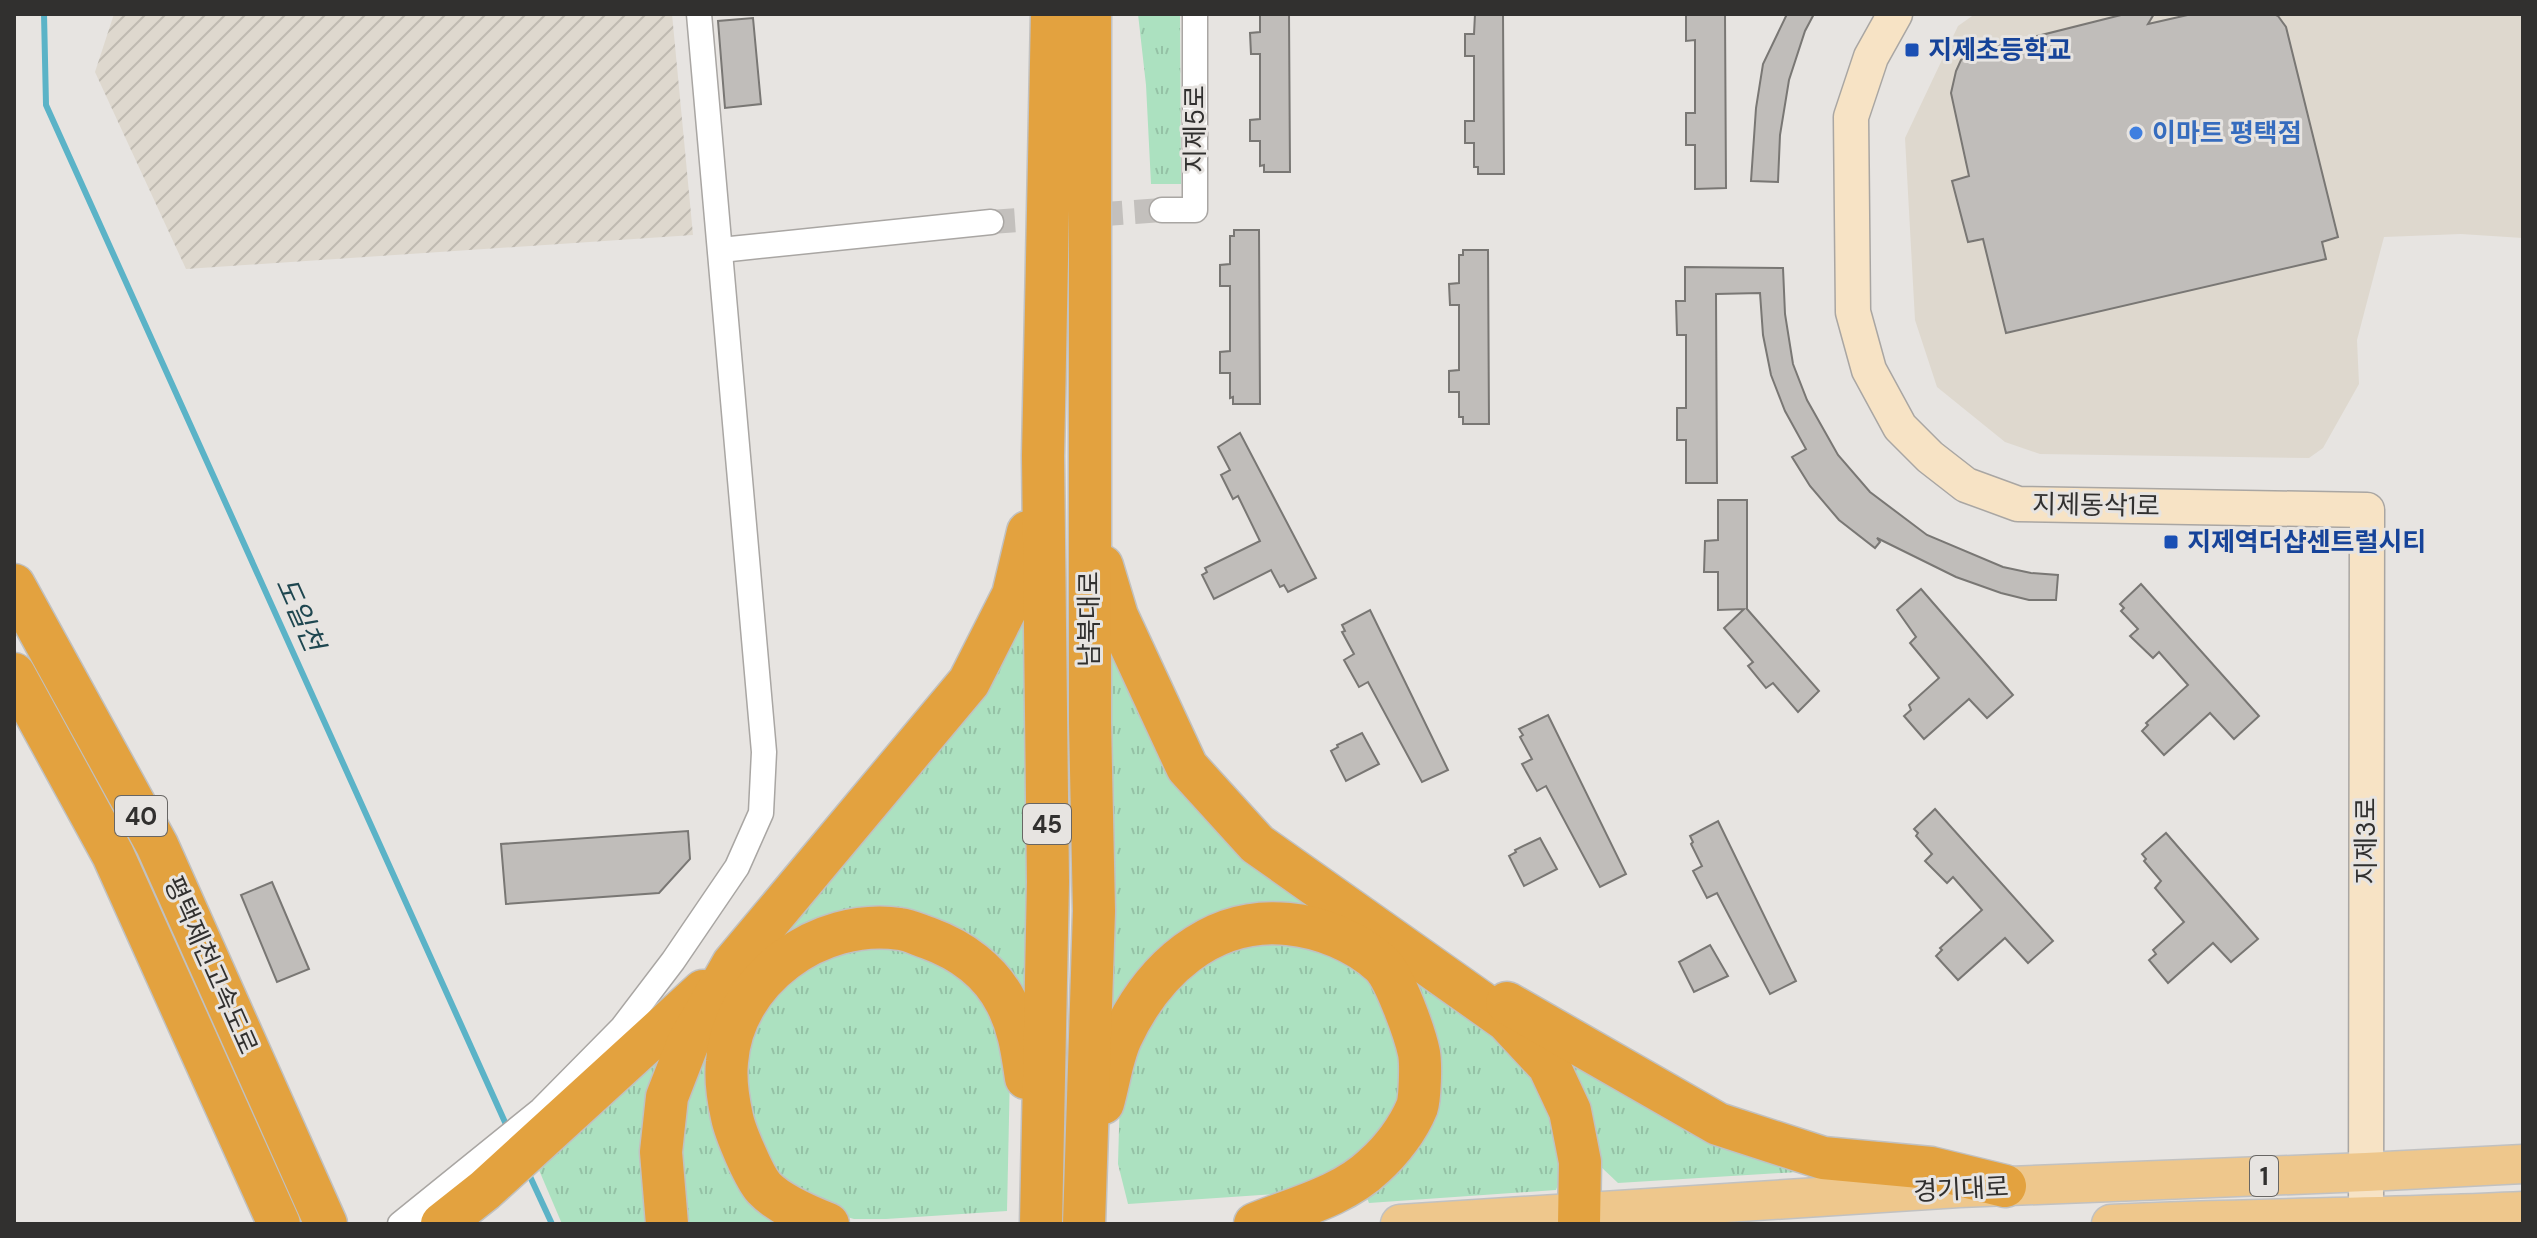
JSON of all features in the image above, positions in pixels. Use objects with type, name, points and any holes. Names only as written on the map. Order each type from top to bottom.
[{"type":"highway","name":"남북대로","points":[[1041,1208],[1048,882],[1043,456],[1052,14]]},
{"type":"highway","name":"남북대로","points":[[1084,1224],[1094,911],[1089,523],[1090,14]]},
{"type":"highway","points":[[667,1224],[661,1152],[667,1097],[688,1043],[733,964],[969,682],[1013,595],[1043,456]]},
{"type":"highway","points":[[1089,523],[1117,616],[1187,767],[1257,844],[1506,1020],[1549,1066],[1570,1111],[1580,1162],[1579,1218]]},
{"type":"highway","name":"평택제천고속도로","points":[[14,585],[157,845],[326,1224]]},
{"type":"highway","name":"평택제천고속도로","points":[[14,674],[113,855],[279,1224]]},
{"type":"highway","points":[[1084,1177],[1119,1041],[1138,1006],[1161,974],[1194,947],[1230,928],[1265,921],[1302,925],[1344,939],[1383,966],[1405,1008],[1419,1055],[1418,1105],[1400,1138],[1373,1168],[1336,1192],[1255,1224]]},
{"type":"highway","points":[[828,1224],[798,1211],[764,1188],[734,1129],[727,1095],[727,1060],[738,1018],[755,990],[785,959],[819,938],[861,928],[901,929],[945,944],[981,967],[1005,1000],[1020,1035],[1041,1208]]},
{"type":"highway","points":[[1398,942],[1718,1124],[1823,1158],[1931,1168],[2005,1186]]},
{"type":"highway","points":[[442,1224],[476,1181],[733,964]]},
{"type":"main road","name":"경기대로","points":[[1400,1224],[1579,1218],[2005,1186],[2523,1164]]},
{"type":"main road","name":"1","points":[[2111,1224],[2205,1219],[2366,1221],[2523,1211]]},
{"type":"street","points":[[547,1119],[673,961],[737,867],[761,813],[764,752],[699,14]]},
{"type":"street","name":"지제5로","points":[[1162,210],[1195,210],[1195,14]]},
{"type":"street","name":"지제동삭1로","points":[[1895,14],[1871,57],[1851,117],[1852,283],[1853,312],[1869,370],[1900,427],[1930,457],[1966,485],[2018,504],[2367,510]]},
{"type":"street","points":[[721,250],[991,222]]},
{"type":"street","name":"지제3로","points":[[2366,1221],[2367,510]]},
{"type":"street","points":[[400,1224],[476,1181]]},
{"type":"shaded area","points":[[114,14],[672,14],[693,235],[186,269],[95,72]]},
{"type":"shaded area","points":[[1975,14],[2523,14],[2523,238],[2461,234],[2384,237],[2357,340],[2359,384],[2323,448],[2309,458],[2040,454],[2005,442],[1937,387],[1915,320],[1905,138],[1958,26]]},
{"type":"green space","points":[[1138,14],[1180,14],[1181,184],[1151,184],[1146,85]]},
{"type":"green space","points":[[1026,581],[1030,1014],[973,944],[761,952]]},
{"type":"green space","points":[[1112,638],[1153,735],[1545,1075],[1567,1161],[1556,1190],[1369,1203],[1367,1198],[1409,1149],[1393,966],[1257,916],[1113,1031],[1109,743]]},
{"type":"green space","points":[[1224,944],[1319,945],[1374,980],[1397,1018],[1407,1106],[1330,1186],[1275,1194],[1128,1204],[1118,1164],[1120,1094],[1134,1030]]},
{"type":"green space","points":[[905,946],[953,967],[994,1010],[1010,1072],[1007,1211],[854,1219],[819,1209],[765,1169],[737,1090],[767,995],[842,948]]},
{"type":"green space","points":[[677,1035],[653,1224],[562,1224],[536,1163]]},
{"type":"green space","points":[[719,1036],[792,1224],[679,1224],[673,1143],[690,1064]]},
{"type":"green space","points":[[1549,1041],[1797,1165],[1798,1172],[1618,1183],[1599,1165]]},
{"type":"building","points":[[1260,14],[1289,14],[1290,172],[1264,172],[1264,165],[1260,166],[1260,141],[1250,141],[1250,120],[1260,119],[1260,54],[1251,54],[1250,33],[1260,32]]},
{"type":"building","points":[[1475,14],[1503,14],[1504,174],[1478,174],[1478,167],[1474,167],[1474,143],[1465,143],[1465,121],[1474,121],[1474,56],[1465,56],[1465,34],[1474,34]]},
{"type":"building","points":[[1686,14],[1725,14],[1726,188],[1695,189],[1695,145],[1686,145],[1686,113],[1695,113],[1695,40],[1686,41]]},
{"type":"building","points":[[1787,14],[1814,14],[1789,80],[1780,135],[1778,182],[1751,181],[1756,108],[1763,64]]},
{"type":"building","name":"이마트 평택점","points":[[2125,14],[2154,14],[2148,24],[2192,14],[2278,16],[2286,27],[2338,237],[2322,242],[2326,259],[2006,333],[1983,239],[1968,242],[1952,181],[1969,176],[1951,93],[1956,71],[1961,60],[1974,52]]},
{"type":"building","points":[[753,18],[761,104],[725,108],[718,21]]},
{"type":"building","points":[[1234,230],[1259,230],[1260,404],[1233,404],[1233,397],[1230,398],[1230,373],[1220,373],[1220,352],[1230,351],[1230,286],[1220,286],[1220,265],[1230,264],[1230,236],[1234,236]]},
{"type":"building","points":[[1463,250],[1488,250],[1489,424],[1463,424],[1463,417],[1459,417],[1459,392],[1449,392],[1449,371],[1459,370],[1459,305],[1450,305],[1449,284],[1459,283],[1459,255],[1463,255]]},
{"type":"building","points":[[1685,267],[1783,268],[1785,314],[1793,364],[1807,400],[1838,455],[1870,492],[1927,535],[2003,567],[2058,575],[2056,600],[2029,600],[2001,593],[1956,577],[1877,538],[1880,542],[1875,548],[1839,520],[1810,486],[1792,457],[1806,449],[1785,411],[1771,375],[1763,335],[1760,293],[1716,294],[1717,483],[1686,483],[1686,440],[1677,440],[1677,408],[1686,408],[1686,335],[1677,335],[1676,301],[1685,301]]},
{"type":"building","points":[[1240,433],[1316,578],[1288,592],[1284,585],[1280,587],[1271,570],[1214,599],[1202,575],[1207,572],[1205,568],[1260,541],[1238,496],[1233,499],[1221,475],[1230,470],[1218,447]]},
{"type":"building","points":[[1718,500],[1747,500],[1747,609],[1819,691],[1798,712],[1773,683],[1766,688],[1748,666],[1753,662],[1724,628],[1744,609],[1718,610],[1718,572],[1704,572],[1705,541],[1718,540]]},
{"type":"building","points":[[2141,584],[2259,716],[2234,739],[2210,713],[2164,755],[2142,731],[2148,725],[2146,723],[2188,685],[2159,652],[2153,658],[2130,636],[2138,629],[2121,611],[2124,608],[2120,604]]},
{"type":"building","points":[[1921,589],[2013,695],[1987,718],[1969,699],[1924,739],[1904,716],[1911,710],[1909,705],[1939,678],[1910,643],[1916,637],[1897,610]]},
{"type":"building","points":[[1370,610],[1448,770],[1422,782],[1368,682],[1359,687],[1344,660],[1354,654],[1342,632],[1345,631],[1342,625]]},
{"type":"building","points":[[1548,715],[1626,874],[1600,887],[1546,786],[1537,791],[1522,764],[1532,759],[1519,729]]},
{"type":"building","points":[[1362,733],[1379,764],[1346,781],[1331,751]]},
{"type":"building","points":[[1935,809],[2053,941],[2028,963],[2005,938],[1958,980],[1936,956],[1942,950],[1940,948],[1982,910],[1953,877],[1947,883],[1925,861],[1932,854],[1916,836],[1918,833],[1914,829]]},
{"type":"building","points":[[1718,821],[1796,981],[1770,994],[1717,893],[1707,898],[1693,871],[1702,866],[1690,836]]},
{"type":"building","points":[[688,831],[690,859],[659,893],[506,904],[501,844]]},
{"type":"building","points":[[2166,833],[2258,939],[2231,962],[2213,943],[2168,983],[2149,960],[2156,954],[2153,950],[2184,922],[2155,888],[2161,881],[2142,854]]},
{"type":"building","points":[[1540,838],[1557,869],[1524,886],[1509,856]]},
{"type":"building","points":[[272,882],[309,969],[277,982],[241,895]]},
{"type":"building","points":[[1710,945],[1728,976],[1694,992],[1679,962]]},
{"type":"waterway","name":"도일천","points":[[44,14],[46,105],[509,1131]]},
{"type":"waterway","name":"도일천","points":[[527,1170],[552,1224]]},
{"type":"tunnel","points":[[991,222],[1162,210]]},
{"type":"place","name":"지제초등학교","points":[[1912,50]]},
{"type":"place","name":"이마트 평택점","points":[[2136,133]]},
{"type":"place","name":"지제역더샵센트럴시티","points":[[2171,542]]}]
